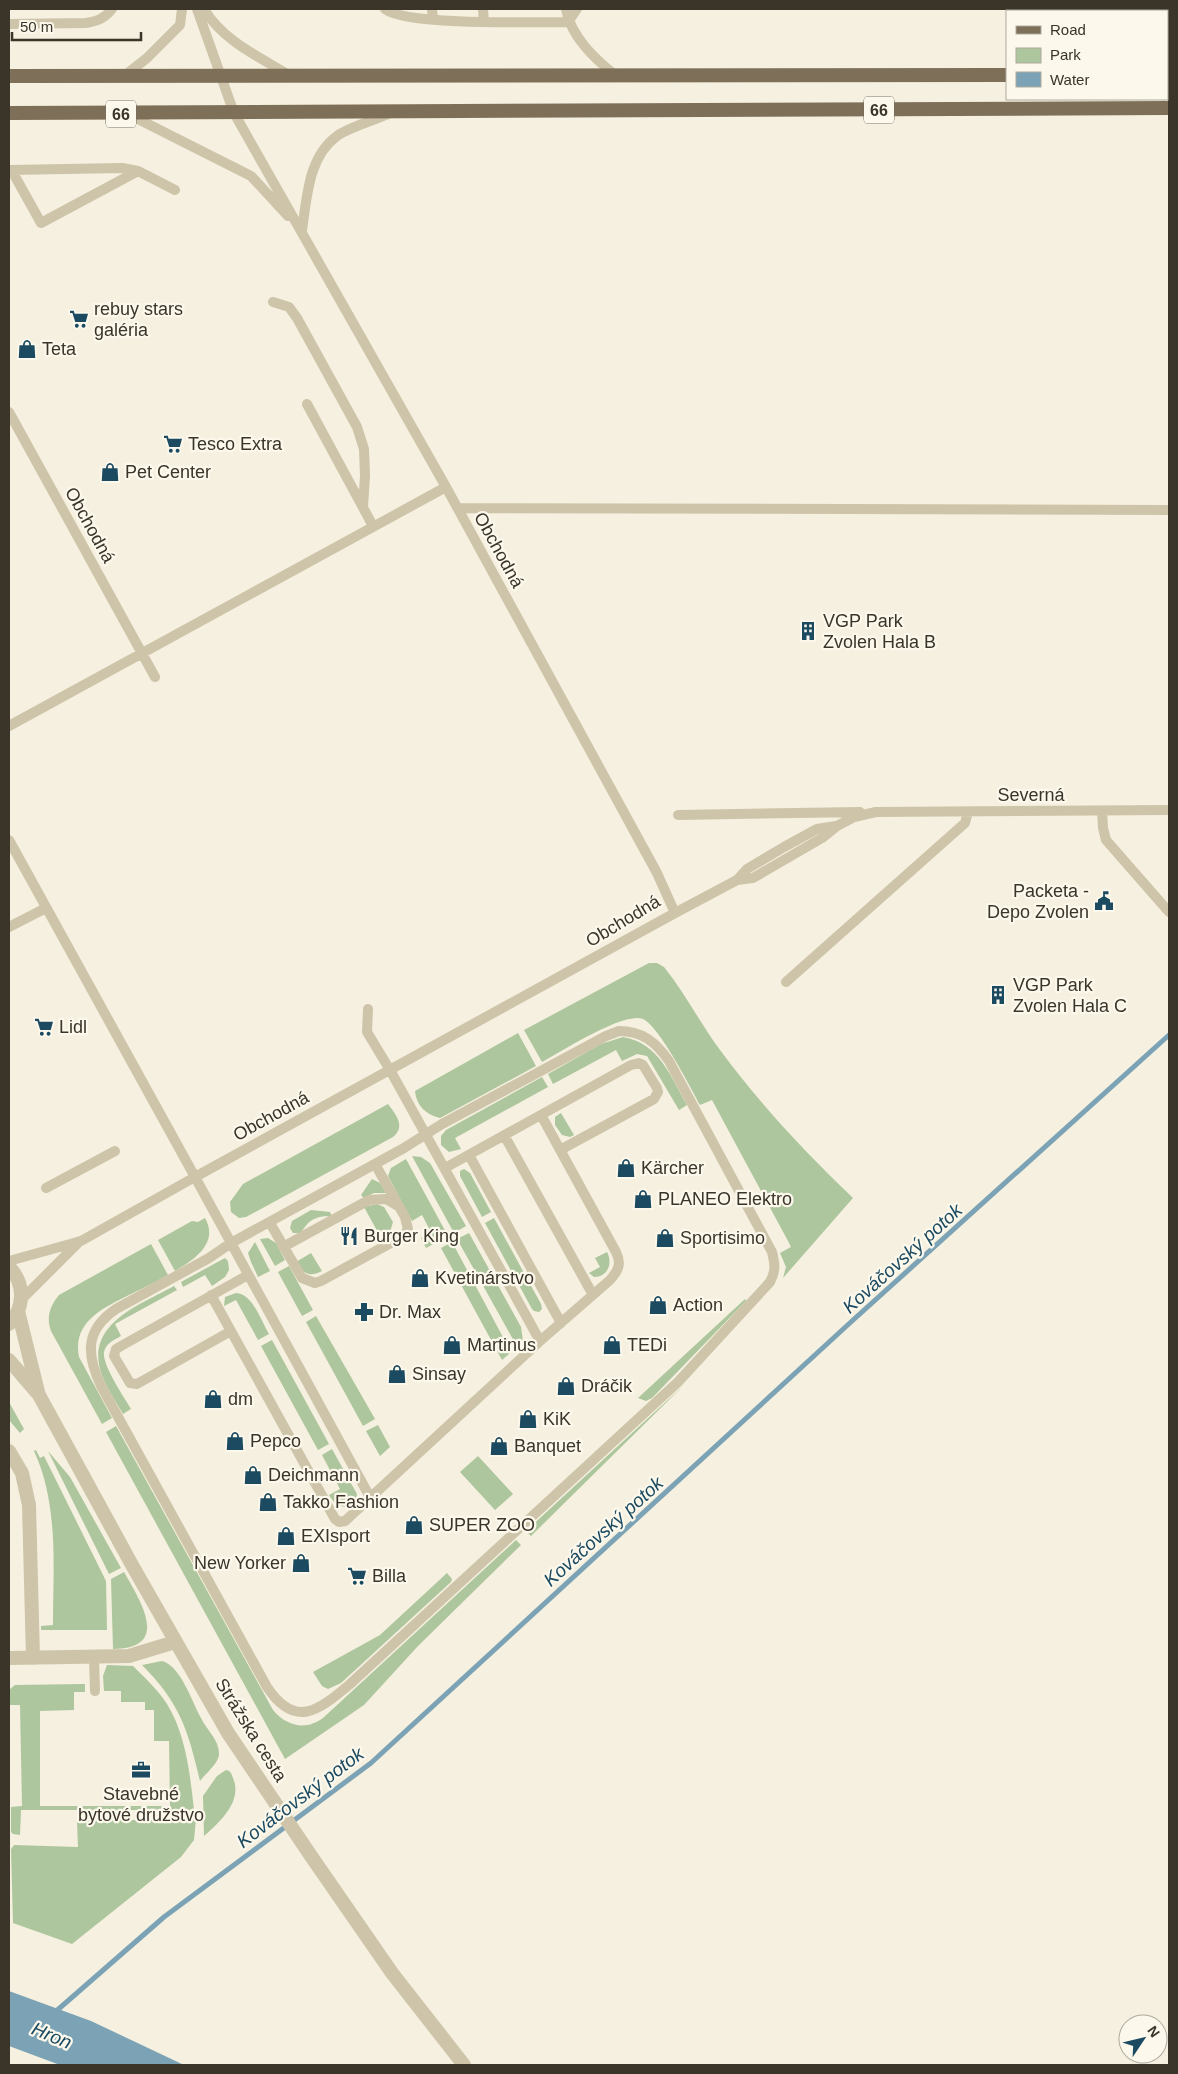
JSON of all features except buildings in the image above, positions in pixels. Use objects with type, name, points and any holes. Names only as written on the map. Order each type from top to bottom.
[{"type":"main road","name":"66","points":[[9,76],[617,77],[1006,75]]},
{"type":"main road","name":"66","points":[[9,114],[1169,108]]},
{"type":"street","name":"Strážska cesta","points":[[9,1267],[20,1286],[19,1306],[39,1395]]},
{"type":"street","points":[[9,1324],[19,1306]]},
{"type":"street","name":"Strážska cesta","points":[[9,1360],[39,1395],[175,1642],[228,1733],[392,1973],[464,2065]]},
{"type":"street","points":[[9,1450],[22,1473],[29,1505],[33,1658]]},
{"type":"street","points":[[9,1658],[135,1656],[175,1642]]},
{"type":"lane","points":[[9,24],[96,22],[105,17],[112,9]]},
{"type":"lane","points":[[123,76],[147,58],[180,25],[182,9]]},
{"type":"lane","points":[[197,9],[234,113],[302,230]]},
{"type":"lane","points":[[204,9],[212,22],[227,34],[289,75]]},
{"type":"lane","points":[[385,9],[389,12],[419,18],[433,14],[484,22],[568,22]]},
{"type":"lane","points":[[483,9],[484,22]]},
{"type":"lane","points":[[566,9],[568,22],[595,59],[617,77]]},
{"type":"lane","points":[[568,22],[576,9]]},
{"type":"lane","points":[[302,230],[310,180],[318,157],[337,136],[392,113]]},
{"type":"lane","points":[[127,114],[251,176],[302,230]]},
{"type":"lane","points":[[138,171],[41,223],[11,170],[122,168],[138,171],[175,190]]},
{"type":"lane","name":"Obchodná","points":[[9,1261],[81,1240],[675,913],[657,874],[458,508],[302,230]]},
{"type":"lane","points":[[273,302],[289,307],[297,318],[357,427],[364,449],[366,476],[363,507]]},
{"type":"lane","points":[[307,404],[373,526]]},
{"type":"lane","name":"Obchodná","points":[[9,412],[155,677]]},
{"type":"lane","points":[[9,726],[446,487]]},
{"type":"lane","points":[[458,508],[1169,510]]},
{"type":"lane","name":"Severná","points":[[675,913],[737,880],[753,878],[854,817],[876,812],[1169,810]]},
{"type":"lane","points":[[1102,811],[1106,840],[1169,912]]},
{"type":"lane","points":[[678,815],[876,812]]},
{"type":"lane","points":[[786,982],[965,823],[968,812]]},
{"type":"lane","points":[[9,840],[371,1499]]},
{"type":"lane","points":[[9,927],[46,908]]},
{"type":"lane","points":[[368,1009],[366,1032],[390,1070],[540,1341]]},
{"type":"lane","points":[[629,1031],[641,1034],[661,1049],[668,1060],[772,1252],[775,1264],[774,1273],[770,1282],[758,1296],[678,1382],[349,1685],[322,1707],[312,1712],[301,1713],[288,1710],[276,1701],[267,1687],[101,1386],[94,1372],[90,1355],[90,1342],[95,1330],[104,1318],[209,1258],[231,1243],[375,1164],[606,1036],[629,1031]]},
{"type":"lane","points":[[445,1168],[631,1065],[640,1063],[643,1065],[658,1092],[654,1099],[560,1150]]},
{"type":"lane","points":[[211,1295],[335,1519],[339,1522],[345,1521],[540,1341],[593,1295],[614,1275],[620,1264],[619,1258],[541,1115]]},
{"type":"lane","points":[[504,1135],[593,1295]]},
{"type":"lane","points":[[46,1188],[115,1151]]},
{"type":"lane","points":[[469,1155],[561,1323]]},
{"type":"lane","points":[[270,1223],[302,1278],[315,1283],[322,1282],[404,1235],[408,1228],[408,1224],[375,1164]]},
{"type":"lane","points":[[283,1247],[369,1200],[386,1199],[398,1206]]},
{"type":"lane","name":"Obchodná","points":[[19,1306],[81,1240]]},
{"type":"lane","points":[[231,1331],[136,1384],[130,1383],[118,1366],[114,1356],[118,1347],[248,1275]]},
{"type":"lane","points":[[94,1657],[95,1692]]},
{"type":"green space","points":[[649,963],[657,963],[664,967],[713,1040],[750,1089],[817,1163],[853,1198],[783,1278],[786,1267],[780,1253],[791,1247],[788,1241],[712,1100],[700,1105],[666,1045],[650,1024],[643,1019],[634,1018],[622,1021],[592,1034],[542,1062],[524,1030]]},
{"type":"green space","points":[[518,1033],[536,1066],[440,1118],[426,1112],[417,1101],[415,1091]]},
{"type":"green space","points":[[623,1037],[635,1040],[655,1054],[669,1073],[687,1105],[679,1110],[647,1056],[637,1054],[622,1061],[616,1050],[553,1084],[548,1074],[601,1044]]},
{"type":"green space","points":[[542,1077],[548,1087],[455,1138],[461,1149],[449,1152],[441,1145],[441,1136],[446,1130]]},
{"type":"green space","points":[[388,1104],[397,1116],[399,1125],[397,1133],[393,1137],[246,1217],[239,1218],[231,1212],[230,1202],[243,1184]]},
{"type":"green space","points":[[561,1113],[574,1135],[570,1137],[562,1135],[555,1125],[555,1117]]},
{"type":"green space","points":[[412,1156],[421,1157],[430,1163],[466,1226],[454,1233]]},
{"type":"green space","points":[[406,1159],[448,1236],[426,1248],[421,1238],[431,1232],[422,1215],[412,1221],[388,1176],[391,1168]]},
{"type":"green space","points":[[464,1169],[470,1173],[491,1212],[482,1217],[460,1176],[460,1171]]},
{"type":"green space","points":[[372,1179],[380,1183],[386,1193],[374,1193],[364,1198],[361,1195]]},
{"type":"green space","points":[[377,1204],[384,1207],[393,1222],[390,1232],[381,1238],[364,1207]]},
{"type":"green space","points":[[311,1210],[330,1212],[332,1216],[314,1219],[307,1224],[301,1233],[293,1233],[290,1228],[292,1221]]},
{"type":"green space","points":[[205,1218],[209,1227],[207,1243],[197,1256],[175,1271],[158,1240],[192,1221],[198,1222]]},
{"type":"green space","points":[[494,1218],[541,1304],[542,1309],[539,1312],[532,1309],[485,1223]]},
{"type":"green space","points":[[469,1233],[521,1327],[523,1341],[519,1350],[457,1239]]},
{"type":"green space","points":[[268,1238],[276,1243],[285,1260],[275,1266],[260,1239]]},
{"type":"green space","points":[[255,1242],[270,1271],[258,1277],[248,1253]]},
{"type":"green space","points":[[452,1242],[511,1352],[502,1360],[441,1248]]},
{"type":"green space","points":[[151,1244],[168,1275],[100,1311],[85,1325],[80,1334],[78,1345],[79,1357],[112,1418],[102,1424],[51,1331],[50,1312],[53,1303],[59,1295]]},
{"type":"green space","points":[[607,1252],[609,1256],[608,1269],[603,1275],[594,1277],[589,1273],[600,1267],[595,1258]]},
{"type":"green space","points":[[311,1253],[322,1271],[313,1274],[304,1272],[296,1262]]},
{"type":"green space","points":[[225,1258],[228,1261],[229,1270],[225,1277],[212,1286],[205,1275],[183,1287],[181,1282]]},
{"type":"green space","points":[[289,1266],[313,1310],[302,1316],[278,1272]]},
{"type":"green space","points":[[174,1286],[177,1290],[115,1324],[121,1336],[111,1342],[105,1349],[104,1358],[106,1365],[131,1409],[123,1414],[107,1387],[100,1369],[98,1353],[102,1339],[120,1317]]},
{"type":"green space","points":[[236,1293],[247,1298],[252,1303],[269,1334],[258,1340],[236,1300],[224,1306],[225,1297]]},
{"type":"green space","points":[[745,1299],[746,1301],[652,1398],[646,1401],[638,1398]]},
{"type":"green space","points":[[316,1316],[375,1419],[363,1426],[306,1322]]},
{"type":"green space","points":[[272,1340],[329,1444],[318,1450],[261,1346]]},
{"type":"green space","points":[[684,1385],[531,1536],[526,1531]]},
{"type":"green space","points":[[9,1402],[24,1429],[20,1433],[9,1420]]},
{"type":"green space","points":[[378,1425],[390,1447],[380,1456],[366,1431]]},
{"type":"green space","points":[[116,1426],[273,1710],[290,1723],[297,1725],[310,1724],[323,1718],[516,1540],[521,1545],[418,1646],[364,1705],[285,1759],[106,1432]]},
{"type":"green space","points":[[332,1449],[357,1494],[355,1503],[351,1505],[340,1506],[329,1495],[340,1489],[322,1455]]},
{"type":"green space","points":[[36,1450],[40,1458],[44,1456],[106,1581],[107,1630],[41,1630],[41,1626],[53,1625],[54,1559],[48,1493],[34,1451]]},
{"type":"green space","points":[[48,1451],[70,1477],[121,1568],[109,1574]]},
{"type":"green space","points":[[478,1456],[513,1494],[495,1510],[460,1472]]},
{"type":"green space","points":[[124,1572],[143,1609],[147,1621],[147,1632],[142,1641],[131,1647],[113,1649],[111,1579]]},
{"type":"green space","points":[[447,1573],[452,1579],[451,1582],[341,1683],[328,1689],[322,1686],[313,1672],[380,1635]]},
{"type":"green space","points":[[162,1661],[169,1664],[180,1677],[203,1722],[215,1739],[218,1748],[219,1756],[217,1760],[200,1781],[181,1718],[165,1692],[142,1665]]},
{"type":"green space","points":[[107,1665],[133,1666],[167,1704],[183,1742],[189,1769],[194,1810],[21,1810],[20,1835],[13,1834],[11,1832],[11,1807],[22,1806],[20,1705],[10,1705],[10,1689],[15,1685],[85,1684],[85,1692],[74,1692],[74,1710],[40,1711],[40,1806],[170,1806],[169,1741],[154,1741],[154,1710],[145,1710],[145,1702],[121,1702],[121,1691],[104,1691],[103,1676]]},
{"type":"green space","points":[[226,1770],[231,1774],[235,1795],[223,1818],[204,1836],[203,1796],[217,1776]]},
{"type":"green space","points":[[196,1819],[194,1840],[181,1857],[72,1944],[13,1923],[11,1849],[14,1845],[78,1847],[77,1821]]},
{"type":"water","name":"Hron","points":[[9,1991],[91,2021],[184,2065],[60,2065],[9,2046]]},
{"type":"waterway","name":"Kováčovský potok","points":[[54,2013],[164,1917],[371,1763],[852,1321],[1169,1035]]},
{"type":"place","name":"rebuy stars galéria","points":[[79,319]]},
{"type":"place","name":"Teta","points":[[27,349]]},
{"type":"place","name":"Tesco Extra","points":[[173,444]]},
{"type":"place","name":"Pet Center","points":[[110,472]]},
{"type":"place","name":"VGP Park Zvolen Hala B","points":[[808,631]]},
{"type":"place","name":"Packeta - Depo Zvolen","points":[[1104,901]]},
{"type":"place","name":"VGP Park Zvolen Hala C","points":[[998,995]]},
{"type":"place","name":"Lidl","points":[[44,1027]]},
{"type":"place","name":"Kärcher","points":[[626,1168]]},
{"type":"place","name":"PLANEO Elektro","points":[[643,1199]]},
{"type":"place","name":"Burger King","points":[[349,1236]]},
{"type":"place","name":"Sportisimo","points":[[665,1238]]},
{"type":"place","name":"Kvetinárstvo","points":[[420,1278]]},
{"type":"place","name":"Action","points":[[658,1305]]},
{"type":"place","name":"Dr. Max","points":[[364,1312]]},
{"type":"place","name":"Martinus","points":[[452,1345]]},
{"type":"place","name":"TEDi","points":[[612,1345]]},
{"type":"place","name":"Sinsay","points":[[397,1374]]},
{"type":"place","name":"Dráčik","points":[[566,1386]]},
{"type":"place","name":"dm","points":[[213,1399]]},
{"type":"place","name":"KiK","points":[[528,1419]]},
{"type":"place","name":"Pepco","points":[[235,1441]]},
{"type":"place","name":"Banquet","points":[[499,1446]]},
{"type":"place","name":"Deichmann","points":[[253,1475]]},
{"type":"place","name":"Takko Fashion","points":[[268,1502]]},
{"type":"place","name":"SUPER ZOO","points":[[414,1525]]},
{"type":"place","name":"EXIsport","points":[[286,1536]]},
{"type":"place","name":"New Yorker","points":[[301,1563]]},
{"type":"place","name":"Billa","points":[[357,1576]]},
{"type":"place","name":"Stavebné bytové družstvo","points":[[141,1770]]}]
